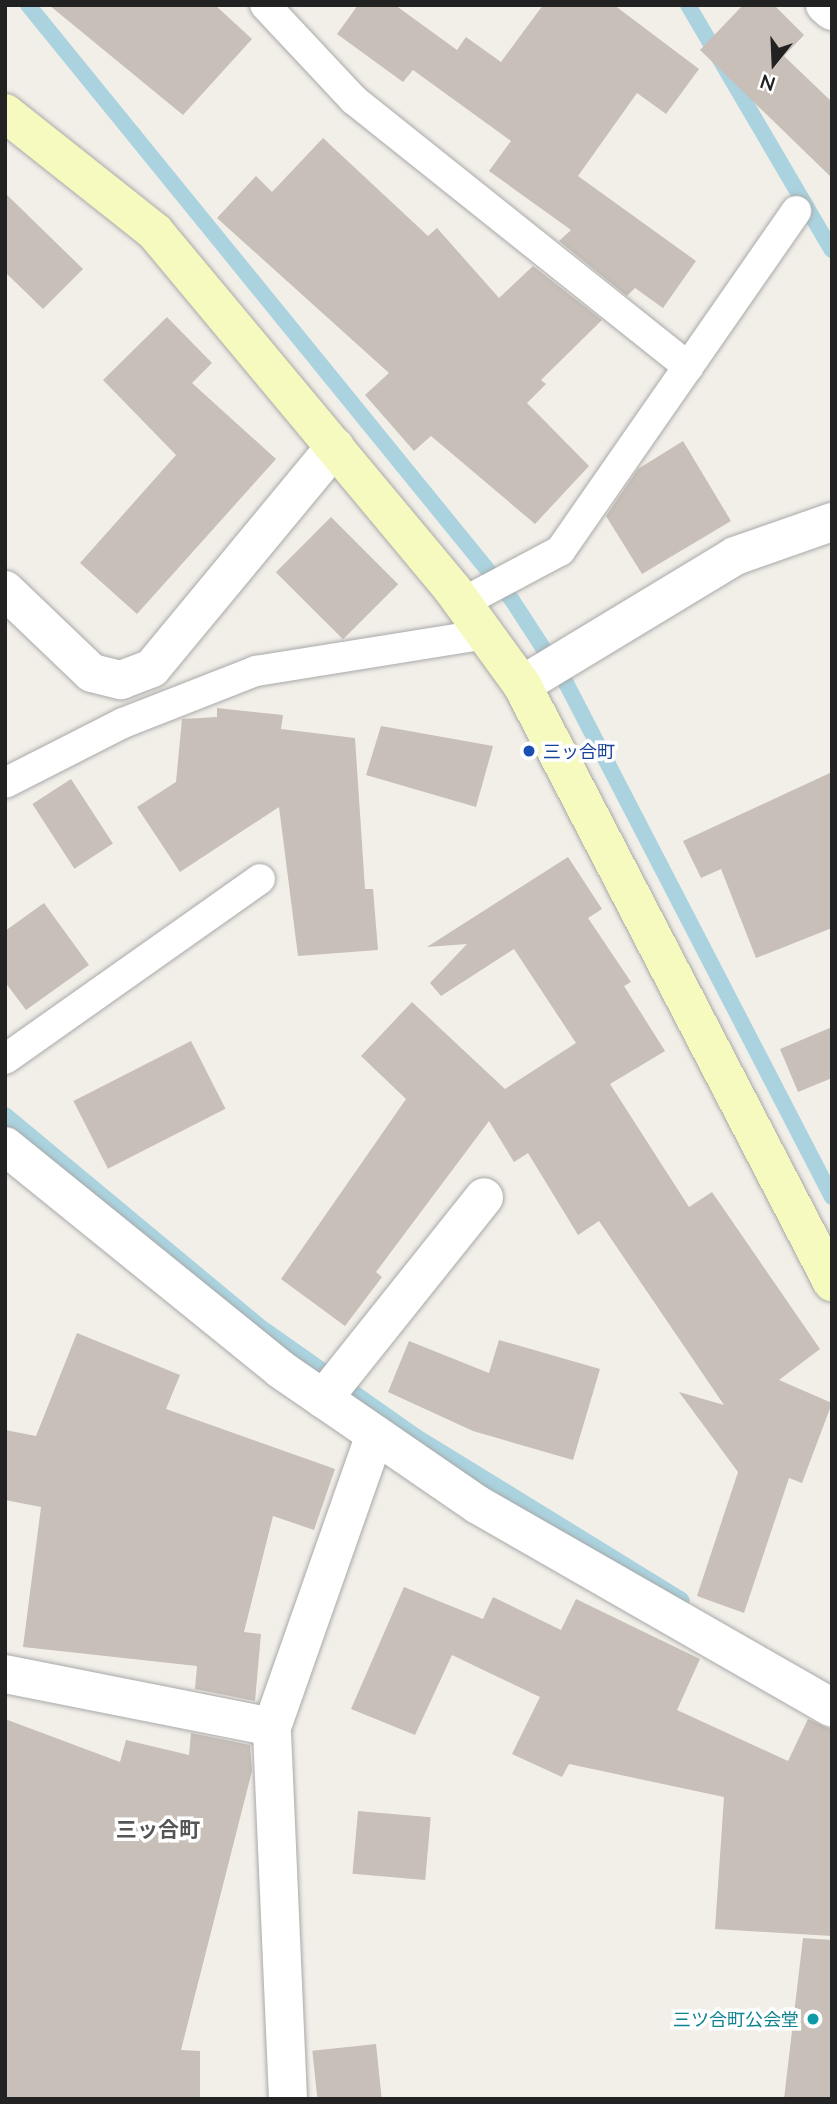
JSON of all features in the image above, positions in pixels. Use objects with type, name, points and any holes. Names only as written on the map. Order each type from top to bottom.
[{"type":"street","points":[[825,5],[832,11]]},
{"type":"street","points":[[5,113],[155,232],[335,447],[486,634],[522,685],[832,1282]]},
{"type":"street","points":[[5,590],[92,673],[121,680],[152,668],[335,447]]},
{"type":"street","points":[[522,685],[735,556],[832,522]]},
{"type":"street","points":[[5,1146],[323,1399],[478,1505],[832,1708]]},
{"type":"street","points":[[323,1399],[484,1197]]},
{"type":"street","points":[[288,2099],[272,1727],[375,1435]]},
{"type":"street","points":[[5,1674],[272,1727]]},
{"type":"lane","points":[[265,5],[354,100],[688,367]]},
{"type":"lane","points":[[462,603],[560,551],[796,211]]},
{"type":"lane","points":[[5,783],[123,723],[256,671],[486,634]]},
{"type":"lane","points":[[5,1059],[260,879]]},
{"type":"building","points":[[49,5],[215,5],[252,39],[183,115]]},
{"type":"building","points":[[358,5],[395,5],[457,50],[466,37],[501,62],[543,5],[614,5],[699,69],[666,114],[637,93],[578,176],[696,261],[663,308],[635,288],[627,296],[559,241],[571,230],[489,171],[511,141],[413,70],[403,82],[337,34]]},
{"type":"building","points":[[743,5],[774,5],[804,35],[784,56],[832,102],[832,178],[700,50]]},
{"type":"building","points":[[323,138],[428,236],[437,228],[499,298],[533,266],[602,320],[541,380],[546,384],[527,403],[589,466],[535,524],[431,436],[414,451],[365,395],[389,373],[217,218],[256,176],[272,192]]},
{"type":"building","points":[[5,193],[83,269],[43,309],[5,272]]},
{"type":"building","points":[[167,317],[212,363],[192,383],[276,459],[137,614],[80,563],[176,455],[103,380]]},
{"type":"building","points":[[683,441],[731,521],[642,574],[606,516],[638,469]]},
{"type":"building","points":[[331,517],[398,584],[343,639],[276,572]]},
{"type":"building","points":[[217,708],[283,715],[281,729],[355,738],[365,889],[373,889],[378,950],[298,956],[279,807],[180,872],[137,807],[176,782],[182,719],[217,717]]},
{"type":"building","points":[[381,726],[493,746],[476,807],[366,775]]},
{"type":"building","points":[[832,772],[832,928],[756,958],[721,869],[701,878],[683,841]]},
{"type":"building","points":[[71,779],[113,844],[74,869],[32,804]]},
{"type":"building","points":[[568,857],[602,909],[588,918],[631,982],[624,986],[665,1051],[610,1084],[689,1207],[712,1192],[820,1349],[779,1380],[832,1403],[802,1483],[789,1478],[744,1613],[697,1596],[738,1472],[679,1392],[724,1405],[599,1221],[578,1235],[528,1153],[514,1162],[489,1121],[376,1272],[382,1277],[345,1326],[281,1279],[406,1099],[361,1056],[412,1002],[505,1089],[576,1043],[514,949],[441,996],[430,983],[467,944],[427,947]]},
{"type":"building","points":[[44,903],[89,965],[26,1010],[5,982],[5,931]]},
{"type":"building","points":[[832,1027],[832,1078],[798,1092],[780,1049]]},
{"type":"building","points":[[191,1041],[226,1109],[108,1169],[73,1101]]},
{"type":"building","points":[[77,1333],[180,1375],[166,1409],[335,1469],[314,1530],[273,1516],[244,1632],[261,1634],[255,1701],[195,1689],[197,1666],[23,1647],[41,1507],[5,1500],[5,1430],[36,1436]]},
{"type":"building","points":[[499,1340],[600,1369],[573,1460],[473,1431],[388,1392],[409,1341],[489,1373]]},
{"type":"building","points":[[404,1587],[483,1619],[493,1597],[561,1630],[576,1599],[700,1659],[677,1710],[788,1761],[808,1719],[832,1730],[832,1936],[715,1929],[724,1797],[569,1764],[562,1777],[512,1754],[540,1697],[452,1655],[415,1735],[351,1709]]},
{"type":"building","points":[[5,1719],[120,1762],[126,1740],[189,1755],[191,1733],[250,1745],[252,1771],[181,2050],[200,2051],[200,2099],[5,2099]]},
{"type":"building","points":[[358,1811],[431,1817],[425,1880],[353,1874]]},
{"type":"building","name":"三ツ合町公会堂","points":[[803,1938],[832,1940],[832,2099],[784,2099]]},
{"type":"building","points":[[376,2044],[382,2099],[317,2099],[312,2051]]},
{"type":"waterway","points":[[28,5],[512,600],[566,683],[832,1197]]},
{"type":"waterway","points":[[688,5],[832,250]]},
{"type":"waterway","points":[[5,1115],[259,1326],[415,1436],[682,1600]]},
{"type":"place","name":"三ッ合町","points":[[529,751]]},
{"type":"place","name":"三ツ合町公会堂","points":[[813,2019]]},
{"type":"district","name":"三ッ合町","points":[[158,1829]]}]
